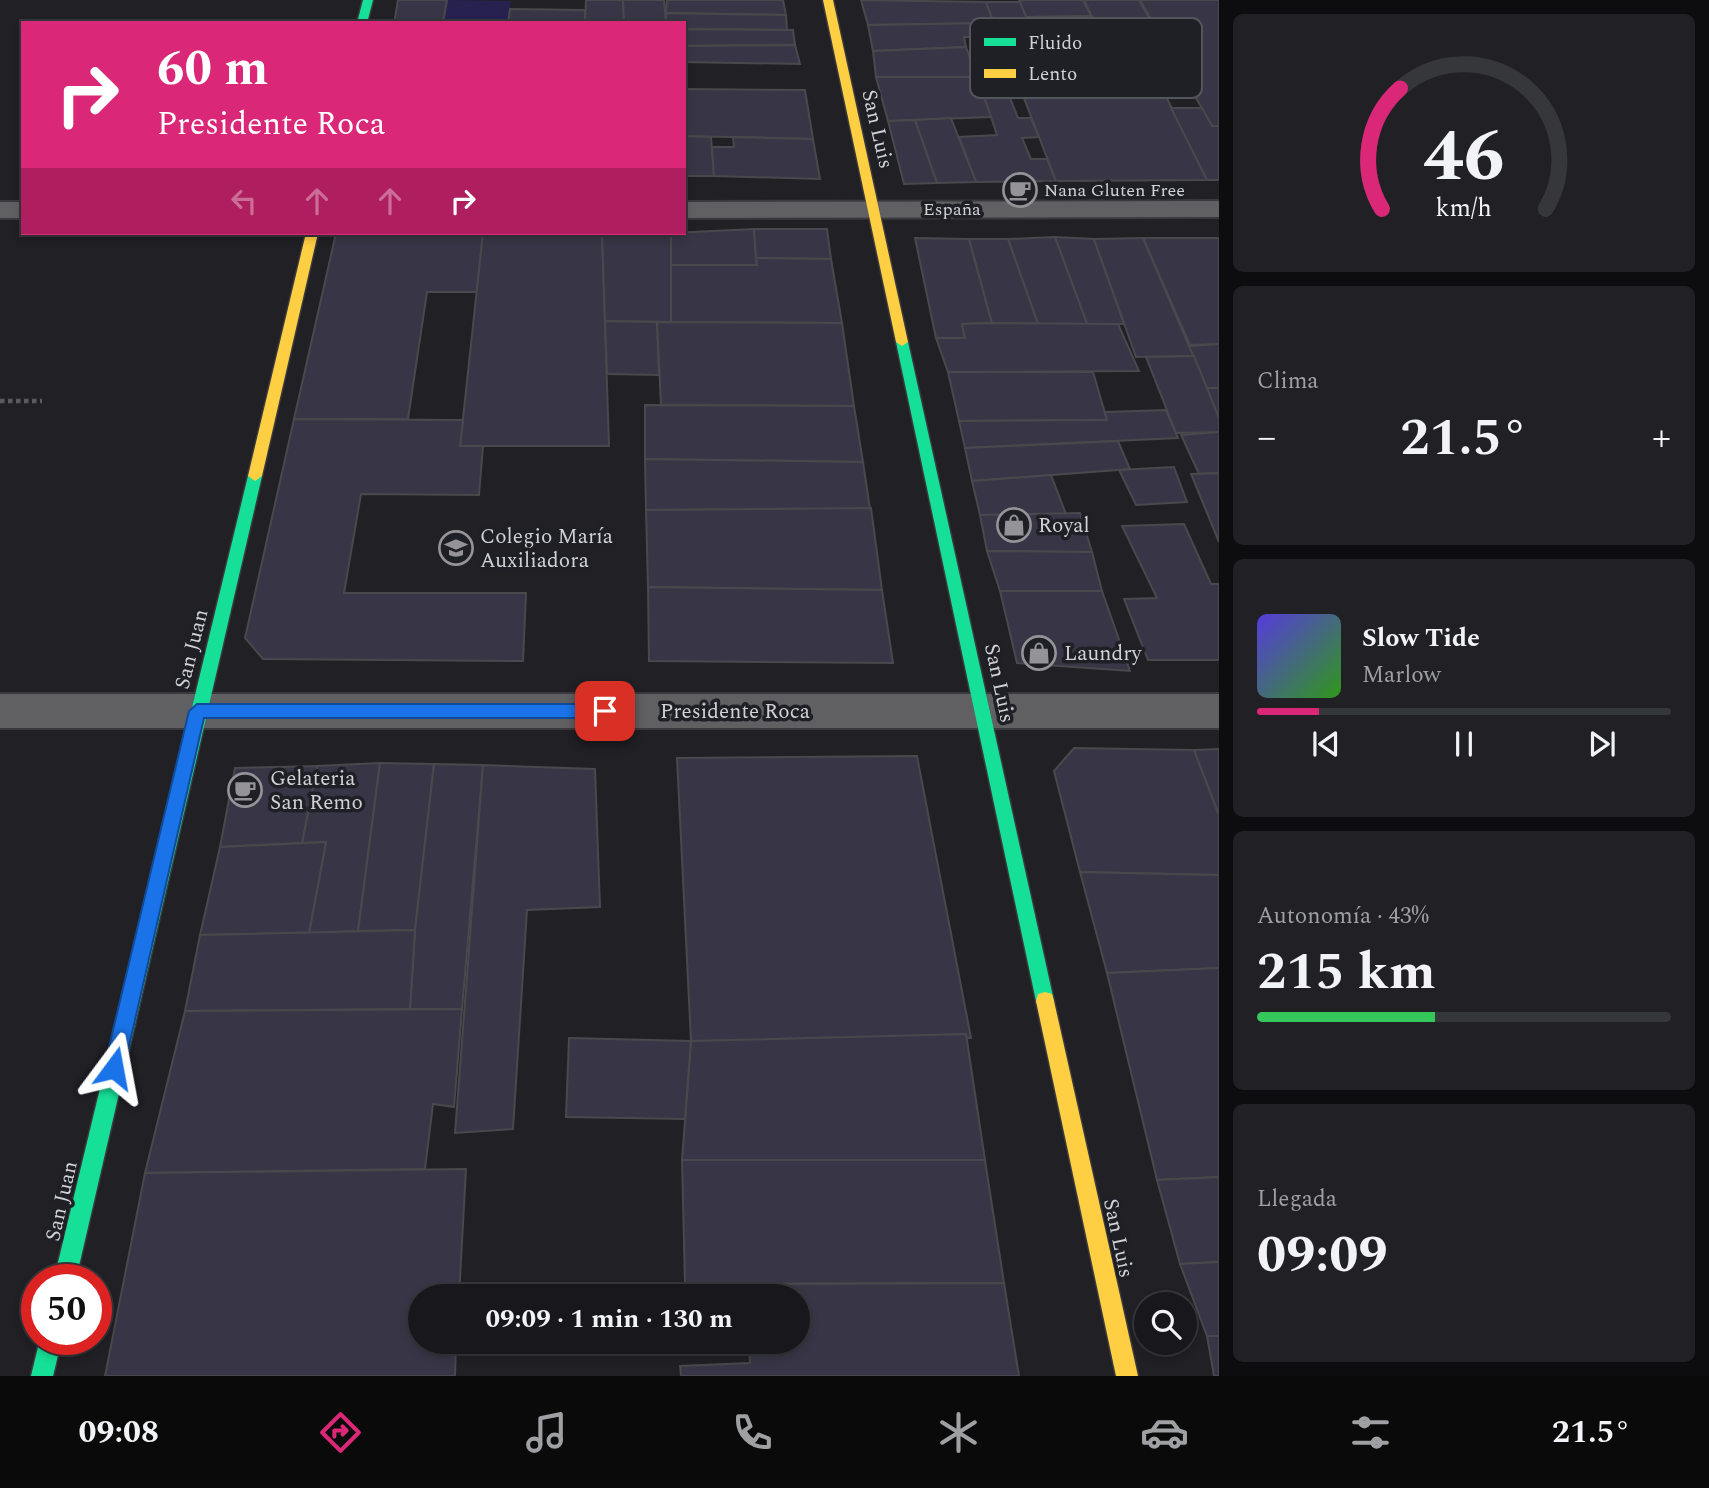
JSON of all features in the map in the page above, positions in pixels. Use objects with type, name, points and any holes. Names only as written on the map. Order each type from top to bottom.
[{"type":"street","points":[[363,21],[368,0]]},
{"type":"street","name":"San Luis","points":[[828,0],[985,711],[1127,1376]]},
{"type":"street","name":"España","points":[[686,210],[1219,209]]},
{"type":"street","points":[[0,210],[21,210]]},
{"type":"street","name":"San Juan","points":[[68,1264],[312,235]]},
{"type":"street","name":"Presidente Roca","points":[[0,711],[1219,711]]},
{"type":"street","points":[[42,1376],[47,1355]]},
{"type":"path","points":[[0,401],[42,401]]},
{"type":"shaded area","points":[[447,0],[511,1],[508,21],[443,21]]},
{"type":"building","points":[[398,0],[447,0],[443,21],[394,21]]},
{"type":"building","points":[[586,0],[623,0],[624,21],[585,21]]},
{"type":"building","points":[[623,0],[664,0],[666,21],[624,21]]},
{"type":"building","points":[[667,0],[783,0],[786,15],[666,13]]},
{"type":"building","points":[[861,0],[986,2],[992,18],[970,18],[970,23],[868,25]]},
{"type":"building","points":[[1019,0],[1083,0],[1091,16],[1026,17]]},
{"type":"building","points":[[1084,0],[1139,0],[1149,18],[1093,18]]},
{"type":"building","points":[[1140,0],[1219,0],[1219,126],[1212,126],[1196,98],[1202,98],[1202,18],[1150,18]]},
{"type":"building","points":[[986,2],[1020,2],[1026,17],[1092,18],[992,18]]},
{"type":"building","points":[[510,9],[585,10],[585,21],[508,21]]},
{"type":"building","points":[[666,13],[786,15],[787,30],[686,29],[686,21],[666,21]]},
{"type":"building","points":[[970,23],[970,37],[964,37],[966,47],[873,51],[868,25]]},
{"type":"building","points":[[686,29],[793,30],[795,45],[686,46]]},
{"type":"building","points":[[795,45],[800,64],[686,62],[686,46]]},
{"type":"building","points":[[966,47],[970,58],[970,77],[876,77],[873,51]]},
{"type":"building","points":[[876,77],[970,77],[970,98],[984,98],[991,117],[888,121]]},
{"type":"building","points":[[686,89],[805,90],[813,139],[686,136]]},
{"type":"building","points":[[985,98],[1010,98],[1018,118],[1031,118],[1039,137],[1022,138],[1031,159],[1047,159],[1056,181],[976,182],[959,137],[997,135]]},
{"type":"building","points":[[1024,98],[1167,98],[1207,180],[1056,181]]},
{"type":"building","points":[[1171,108],[1202,108],[1212,126],[1219,126],[1219,180],[1207,180]]},
{"type":"building","points":[[951,118],[976,182],[937,183],[915,120]]},
{"type":"building","points":[[915,120],[937,183],[904,184],[888,121]]},
{"type":"building","points":[[686,136],[711,137],[714,176],[686,176]]},
{"type":"building","points":[[733,137],[813,139],[820,179],[714,176],[712,147],[734,147]]},
{"type":"building","points":[[754,229],[757,265],[671,265],[671,235],[686,235],[686,232]]},
{"type":"building","points":[[754,229],[827,229],[831,259],[756,258]]},
{"type":"building","points":[[336,235],[483,235],[477,292],[427,292],[408,419],[294,419]]},
{"type":"building","points":[[483,235],[602,235],[609,446],[460,446]]},
{"type":"building","points":[[602,235],[671,235],[671,322],[605,321]]},
{"type":"building","points":[[1055,237],[1094,239],[1124,324],[1087,324]]},
{"type":"building","points":[[1055,237],[1087,324],[1038,324],[1008,239]]},
{"type":"building","points":[[915,238],[969,239],[992,323],[962,324],[965,338],[936,338]]},
{"type":"building","points":[[1143,238],[1219,238],[1219,344],[1190,345]]},
{"type":"building","points":[[1143,238],[1194,356],[1136,357],[1094,239]]},
{"type":"building","points":[[969,239],[1008,239],[1038,324],[992,323]]},
{"type":"building","points":[[756,258],[831,259],[842,323],[671,322],[671,265],[757,265]]},
{"type":"building","points":[[605,321],[657,322],[659,375],[607,374]]},
{"type":"building","points":[[657,322],[842,323],[854,406],[661,405]]},
{"type":"building","points":[[962,324],[1118,324],[1139,371],[948,372],[936,338],[965,338]]},
{"type":"building","points":[[1219,344],[1219,388],[1207,388],[1189,346]]},
{"type":"building","points":[[1194,356],[1219,418],[1219,432],[1176,433],[1146,357]]},
{"type":"building","points":[[948,372],[1093,372],[1107,420],[959,421]]},
{"type":"building","points":[[1207,388],[1219,388],[1219,418]]},
{"type":"building","points":[[645,405],[854,406],[863,462],[645,459]]},
{"type":"building","points":[[1166,410],[1178,438],[965,448],[959,421],[1107,420],[1105,412]]},
{"type":"building","points":[[294,419],[463,420],[460,446],[483,446],[479,495],[361,494],[344,593],[526,593],[523,661],[263,659],[245,638]]},
{"type":"building","points":[[1219,432],[1219,473],[1199,474],[1181,435]]},
{"type":"building","points":[[1118,441],[1130,469],[972,481],[965,448]]},
{"type":"building","points":[[645,459],[863,462],[870,509],[646,510]]},
{"type":"building","points":[[1174,467],[1187,502],[1136,505],[1119,470]]},
{"type":"building","points":[[1219,473],[1219,542],[1191,474]]},
{"type":"building","points":[[1051,475],[1066,514],[980,515],[972,481]]},
{"type":"building","points":[[871,508],[882,590],[648,587],[646,510]]},
{"type":"building","points":[[1080,513],[1092,552],[987,551],[980,515]]},
{"type":"building","points":[[1184,524],[1211,584],[1219,584],[1219,660],[1148,660],[1124,599],[1157,598],[1122,526]]},
{"type":"building","points":[[987,551],[1092,552],[1102,591],[1000,591]]},
{"type":"building","points":[[648,587],[882,590],[893,663],[649,661]]},
{"type":"building","points":[[1000,591],[1102,591],[1130,671],[1017,663]]},
{"type":"building","points":[[1074,748],[1194,750],[1219,815],[1219,875],[1080,872],[1054,771]]},
{"type":"building","points":[[1219,749],[1219,815],[1194,750]]},
{"type":"building","points":[[917,756],[971,1038],[691,1041],[677,758]]},
{"type":"building","points":[[380,763],[358,931],[309,933],[326,842],[302,843],[317,766]]},
{"type":"building","points":[[380,763],[434,764],[415,930],[358,931]]},
{"type":"building","points":[[434,764],[483,765],[462,1009],[410,1009],[415,930]]},
{"type":"building","points":[[483,765],[595,769],[600,907],[527,910],[513,1129],[455,1133]]},
{"type":"building","points":[[317,766],[302,843],[220,847],[235,768]]},
{"type":"building","points":[[326,842],[309,933],[200,935],[220,847]]},
{"type":"building","points":[[1080,872],[1219,875],[1219,968],[1107,973]]},
{"type":"building","points":[[415,930],[410,1009],[185,1011],[200,935]]},
{"type":"building","points":[[1219,968],[1219,1177],[1157,1180],[1107,973]]},
{"type":"building","points":[[462,1009],[454,1107],[433,1104],[425,1169],[145,1173],[185,1011]]},
{"type":"building","points":[[966,1034],[985,1160],[682,1160],[691,1041]]},
{"type":"building","points":[[569,1038],[691,1041],[685,1119],[566,1117]]},
{"type":"building","points":[[682,1160],[985,1160],[1004,1283],[685,1284]]},
{"type":"building","points":[[466,1169],[460,1284],[408,1284],[408,1354],[456,1354],[455,1376],[105,1376],[109,1355],[112,1355],[112,1340],[145,1173]]},
{"type":"building","points":[[1219,1177],[1219,1262],[1180,1264],[1157,1180]]},
{"type":"building","points":[[1219,1262],[1219,1336],[1207,1336],[1197,1309],[1197,1292],[1190,1292],[1180,1264]]},
{"type":"building","points":[[1004,1283],[1019,1376],[681,1376],[680,1366],[750,1363],[750,1354],[810,1354],[810,1284],[745,1284]]},
{"type":"building","points":[[1207,1336],[1219,1336],[1219,1376],[1214,1376]]},
{"type":"traffic: fast","points":[[363,21],[368,0]]},
{"type":"traffic: fast","points":[[902,342],[1045,1001]]},
{"type":"traffic: fast","points":[[69,1264],[255,476]]},
{"type":"traffic: fast","points":[[42,1376],[47,1355]]},
{"type":"traffic: slow","points":[[828,0],[902,342]]},
{"type":"traffic: slow","points":[[255,476],[312,235]]},
{"type":"traffic: slow","points":[[1045,1001],[1127,1376]]},
{"type":"place","name":"Nana Gluten Free","points":[[1020,190]]},
{"type":"place","name":"Royal","points":[[1014,525]]},
{"type":"place","name":"Colegio María Auxiliadora","points":[[456,548]]},
{"type":"place","name":"Laundry","points":[[1039,653]]},
{"type":"place","name":"Gelateria San Remo","points":[[245,790]]},
{"type":"route","points":[[114,1068],[197,711],[605,711]]}]
